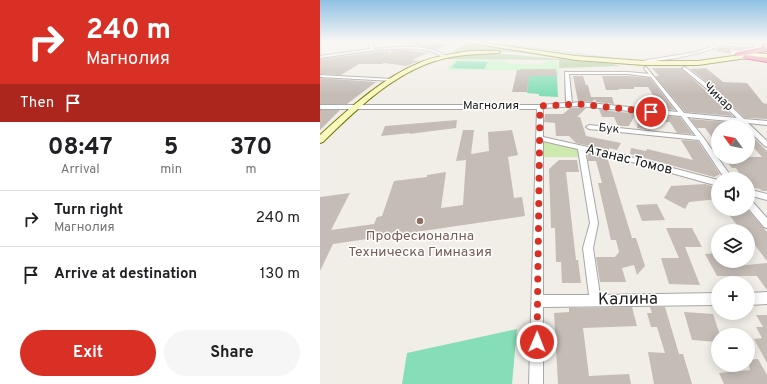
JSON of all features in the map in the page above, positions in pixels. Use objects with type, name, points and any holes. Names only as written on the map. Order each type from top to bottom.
[{"type":"main road","points":[[320,140],[357,106],[393,80],[418,64],[435,59]]},
{"type":"main road","points":[[585,59],[686,64],[718,59]]},
{"type":"main road","points":[[591,59],[610,61]]},
{"type":"main road","points":[[607,59],[644,62],[708,59]]},
{"type":"street","points":[[644,62],[664,59]]},
{"type":"street","points":[[646,68],[701,138],[724,172]]},
{"type":"street","name":"Чинар","points":[[684,68],[709,88],[742,120]]},
{"type":"street","points":[[569,104],[567,73],[628,73],[652,76]]},
{"type":"street","points":[[320,76],[393,80]]},
{"type":"street","name":"Магнолия","points":[[320,107],[563,106],[569,104],[733,120]]},
{"type":"street","points":[[536,384],[540,106]]},
{"type":"street","name":"Магнолия","points":[[755,122],[767,123]]},
{"type":"street","name":"Бук","points":[[589,127],[701,138]]},
{"type":"street","name":"Чинар","points":[[755,134],[767,146]]},
{"type":"street","name":"Атанас Томов","points":[[540,138],[581,147],[711,181]]},
{"type":"street","points":[[581,147],[594,224],[588,248],[595,300]]},
{"type":"street","points":[[755,194],[767,198]]},
{"type":"street","points":[[755,210],[767,224]]},
{"type":"street","points":[[755,298],[767,298]]},
{"type":"street","name":"Калина","points":[[537,301],[711,299]]},
{"type":"green space","points":[[438,59],[558,59],[620,66],[559,68],[559,60]]},
{"type":"green space","points":[[454,60],[507,61],[507,63],[543,65],[545,61],[557,61],[559,77],[557,77],[556,69],[446,70]]},
{"type":"green space","points":[[457,61],[488,62],[484,69],[451,68]]},
{"type":"green space","points":[[529,74],[557,76],[558,97],[539,96],[539,94],[527,93]]},
{"type":"green space","points":[[540,138],[581,147],[582,157],[540,157]]},
{"type":"green space","points":[[517,329],[512,384],[402,384],[407,353]]},
{"type":"building","points":[[320,59],[414,59],[412,60],[419,61],[406,66],[384,63],[359,64],[341,75],[320,74]]},
{"type":"building","points":[[652,68],[681,68],[733,116],[685,112],[655,76],[659,76]]},
{"type":"building","points":[[706,68],[723,82],[747,83],[763,103],[767,104],[767,119],[745,118],[712,86],[690,69]]},
{"type":"building","points":[[556,69],[557,76],[529,76],[527,92],[512,92],[517,70]]},
{"type":"building","points":[[573,76],[583,76],[586,85],[588,85],[591,97],[612,97],[614,104],[596,102],[595,99],[592,102],[578,101]]},
{"type":"building","points":[[602,76],[650,78],[675,110],[643,107],[642,104],[659,105],[648,87],[606,90]]},
{"type":"building","points":[[320,78],[376,82],[347,104],[320,104]]},
{"type":"building","points":[[570,108],[586,108],[577,117],[580,117],[586,136],[621,143],[617,150],[609,148],[609,150],[576,143],[569,136],[556,136],[555,123],[544,122],[545,114],[563,114]]},
{"type":"building","points":[[599,109],[636,113],[629,126],[618,126],[614,117],[602,117]]},
{"type":"building","points":[[320,110],[340,110],[320,130]]},
{"type":"building","points":[[639,113],[680,117],[693,134],[677,133],[670,122],[647,123],[650,130],[637,128]]},
{"type":"building","points":[[690,119],[711,121],[711,136],[705,128],[697,128]]},
{"type":"building","points":[[457,120],[456,128],[381,136],[385,126]]},
{"type":"building","points":[[463,130],[474,130],[471,154],[489,151],[488,132],[512,130],[518,155],[508,157],[514,198],[522,197],[525,216],[333,244],[320,271],[320,197],[350,193],[331,230],[374,224],[377,217],[382,216],[394,181],[427,177],[427,175],[446,172],[441,208],[463,205],[466,160],[456,161]]},
{"type":"building","points":[[755,139],[767,151],[767,191],[755,188],[755,172],[739,172],[736,168],[732,168],[729,164],[755,164],[755,157],[762,157],[755,149]]},
{"type":"building","points":[[681,140],[698,141],[711,160],[711,164],[713,164],[719,172],[711,172],[711,176],[630,154],[631,148],[646,151],[647,149],[693,160]]},
{"type":"building","points":[[587,152],[611,158],[608,160],[632,238],[636,238],[645,266],[637,275],[634,265],[622,268],[626,282],[600,282],[596,257],[615,257],[619,252],[616,240],[611,240],[598,183],[602,183],[596,161],[588,161]]},
{"type":"building","points":[[559,160],[577,160],[579,172],[566,172],[576,260],[578,260],[581,283],[562,283],[561,262],[556,262],[555,228],[551,228],[549,169]]},
{"type":"building","points":[[705,184],[711,186],[711,200],[689,202],[685,209],[664,198],[671,186]]},
{"type":"building","points":[[657,204],[665,220],[642,221],[636,205]]},
{"type":"building","points":[[730,216],[753,216],[767,232],[767,261],[755,245],[755,224],[736,224]]},
{"type":"building","points":[[666,228],[692,228],[702,247],[685,247],[700,285],[669,284],[661,258],[679,258]]},
{"type":"building","points":[[705,254],[711,254],[711,265]]},
{"type":"building","points":[[767,263],[767,290],[757,276],[717,276],[713,268],[755,268],[755,264]]},
{"type":"building","points":[[632,307],[637,326],[583,328],[589,376],[629,374],[631,384],[558,384],[554,313],[569,312],[569,308]]},
{"type":"building","points":[[650,307],[665,307],[679,354],[683,354],[692,384],[654,384],[648,352],[665,353],[657,327],[651,327],[647,313],[652,313]]},
{"type":"building","points":[[684,312],[711,314],[711,320],[715,320],[718,328],[711,328],[711,341],[692,340]]},
{"type":"building","points":[[756,315],[767,315],[767,363],[755,341],[755,339],[762,338],[756,327],[763,327]]},
{"type":"building","points":[[755,359],[758,359],[767,375],[767,384],[724,384],[719,373],[755,372]]},
{"type":"place","name":"Професионална Техническа Гимназия","points":[[420,221]]},
{"type":"route","points":[[537,342],[540,106],[580,104],[651,112]]}]
